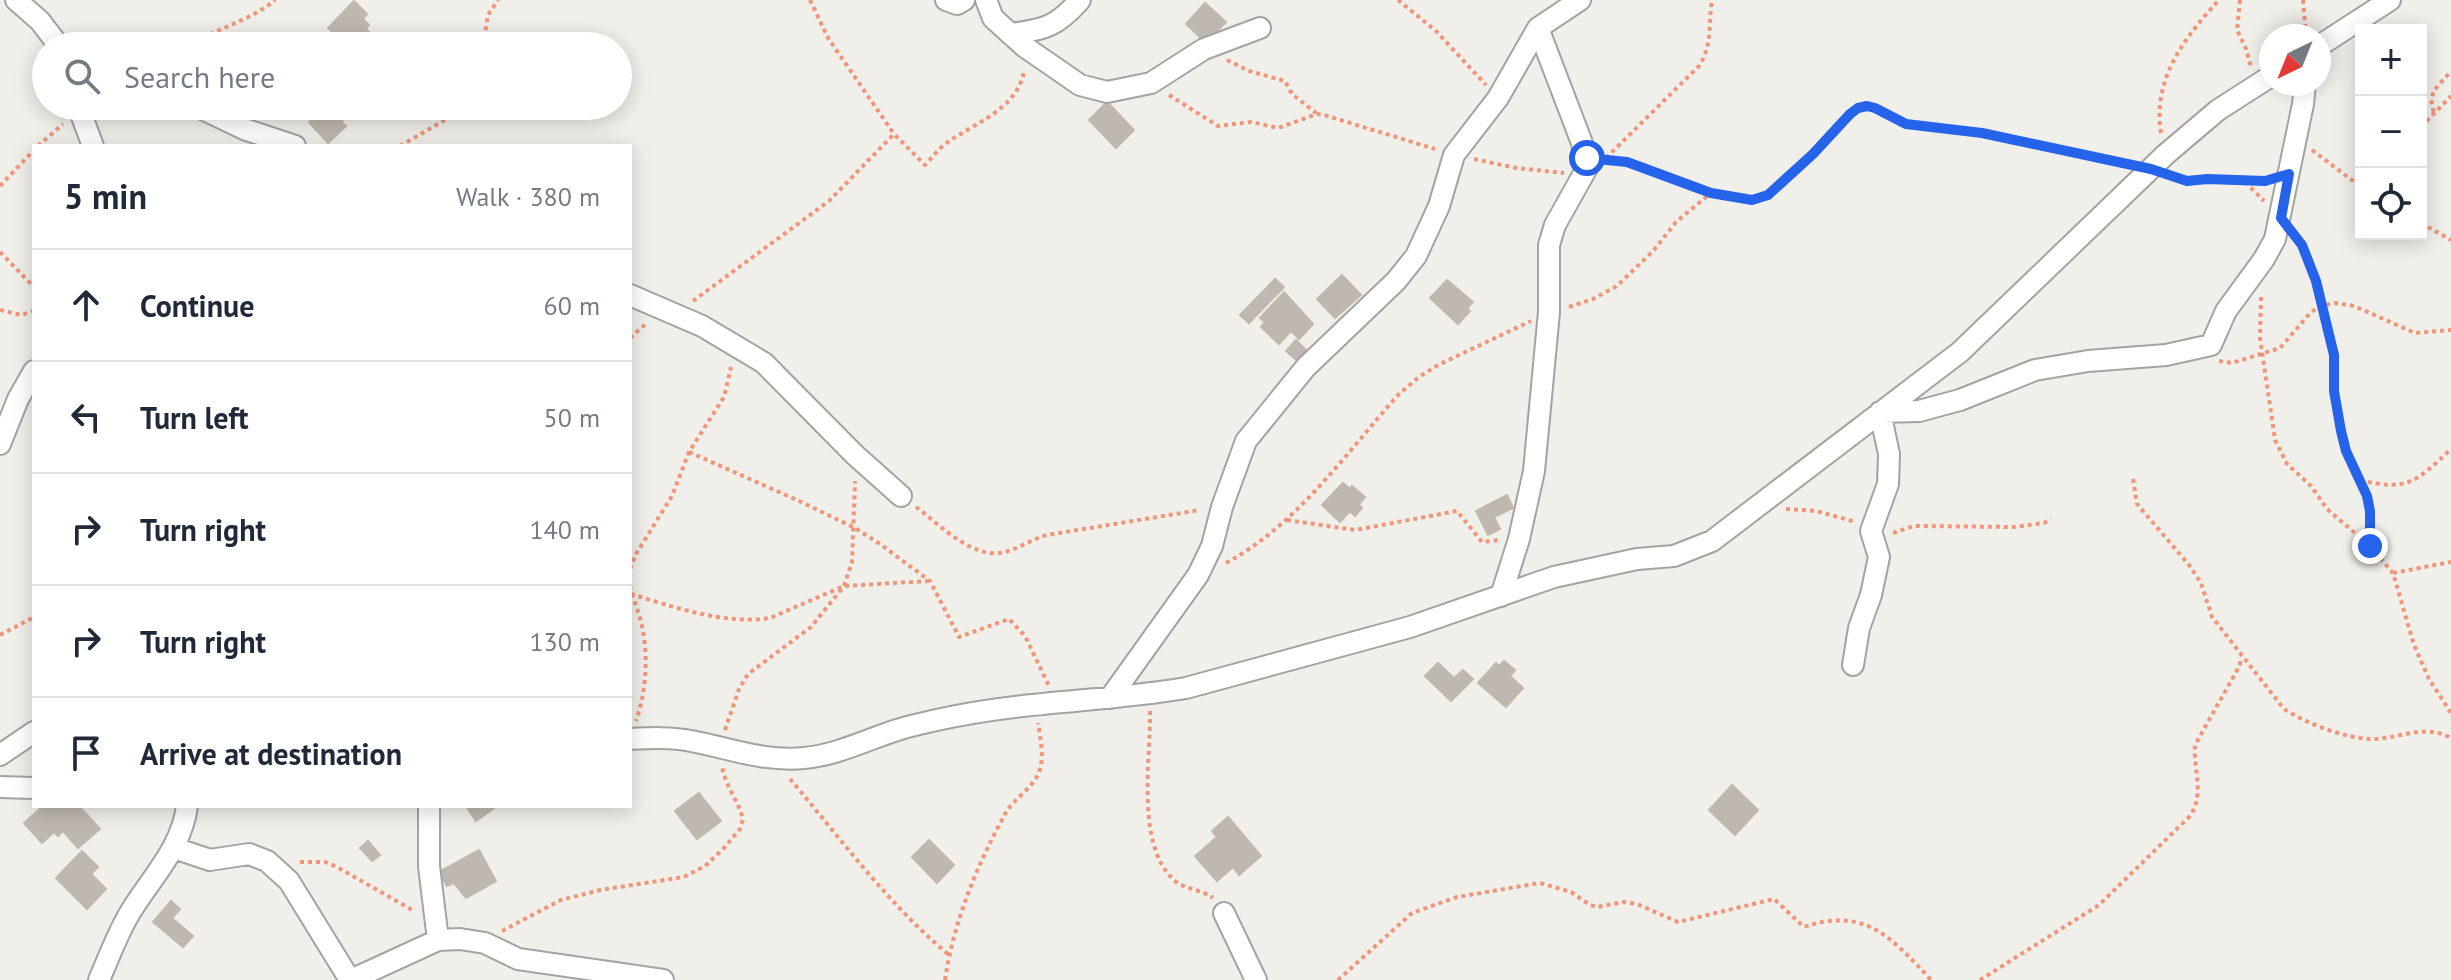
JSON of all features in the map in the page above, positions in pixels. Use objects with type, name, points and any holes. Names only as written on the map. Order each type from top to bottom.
[{"type":"street","points":[[16,0],[50,32]]},
{"type":"street","points":[[946,0],[957,4],[964,0]]},
{"type":"street","points":[[986,0],[993,18],[1064,76],[1093,90],[1107,92],[1151,83],[1204,49],[1260,28]]},
{"type":"street","points":[[1018,40],[1051,27],[1080,0]]},
{"type":"street","points":[[1110,698],[1198,575],[1212,546],[1222,507],[1246,441],[1306,367],[1396,281],[1416,256],[1439,206],[1454,155],[1498,98],[1538,28],[1580,0]]},
{"type":"street","points":[[2331,38],[2390,0]]},
{"type":"street","points":[[1501,596],[1519,539],[1534,471],[1549,312],[1549,245],[1555,225],[1592,164],[1538,28]]},
{"type":"street","points":[[632,739],[673,739],[774,759],[806,758],[835,752],[897,730],[956,716],[1186,688],[1410,627],[1554,577],[1674,556],[1712,541],[1960,352],[2158,162],[2218,110],[2259,84]]},
{"type":"street","points":[[1880,412],[1919,411],[1960,400],[2035,370],[2088,361],[2166,355],[2211,345],[2226,311],[2275,239],[2303,96]]},
{"type":"street","points":[[83,120],[92,144]]},
{"type":"street","points":[[225,120],[289,144]]},
{"type":"street","points":[[632,296],[675,314],[764,363],[855,455],[901,496]]},
{"type":"street","points":[[0,444],[18,399],[32,374]]},
{"type":"street","points":[[1853,665],[1859,628],[1871,595],[1879,557],[1871,531],[1888,484],[1889,454],[1880,412]]},
{"type":"street","points":[[0,755],[32,733]]},
{"type":"street","points":[[0,787],[32,788]]},
{"type":"street","points":[[99,980],[130,913],[174,848],[183,828],[187,808]]},
{"type":"street","points":[[429,808],[429,866],[436,930]]},
{"type":"street","points":[[174,848],[210,860],[249,854],[267,861],[289,881],[351,980],[436,930]]},
{"type":"street","points":[[1224,913],[1256,980]]},
{"type":"street","points":[[436,930],[460,939],[485,943],[518,959],[663,980]]},
{"type":"path","points":[[212,32],[261,12],[275,0]]},
{"type":"path","points":[[485,32],[488,15],[498,0]]},
{"type":"path","points":[[810,0],[828,38],[894,134],[925,165],[944,144],[1003,107],[1015,93],[1024,75],[1018,40]]},
{"type":"path","points":[[1398,0],[1436,31],[1498,98]]},
{"type":"path","points":[[1592,164],[1699,66],[1710,42],[1712,0]]},
{"type":"path","points":[[2158,162],[2159,106],[2164,81],[2173,59],[2219,0]]},
{"type":"path","points":[[2240,0],[2237,30],[2259,73]]},
{"type":"path","points":[[2303,0],[2305,24]]},
{"type":"path","points":[[1204,49],[1249,71],[1285,81],[1292,94],[1317,114],[1454,155],[1516,168],[1592,164],[1653,170],[1711,193],[1752,200],[1768,195],[1813,154],[1850,114],[1867,106],[1906,124],[1923,128],[1982,133],[2158,162],[2187,181],[2265,181],[2289,174]]},
{"type":"path","points":[[2434,112],[2431,104],[2433,92],[2451,71]]},
{"type":"path","points":[[1151,83],[1218,126],[1251,122],[1278,128],[1317,114]]},
{"type":"path","points":[[2427,120],[2451,96]]},
{"type":"path","points":[[40,144],[67,120]]},
{"type":"path","points":[[403,144],[445,120]]},
{"type":"path","points":[[675,314],[829,201],[894,134]]},
{"type":"path","points":[[2296,138],[2355,182]]},
{"type":"path","points":[[0,186],[32,152]]},
{"type":"path","points":[[1198,575],[1243,554],[1287,520],[1399,394],[1419,377],[1549,312],[1593,299],[1617,286],[1654,250],[1676,222],[1711,193]]},
{"type":"path","points":[[2281,218],[2310,261],[2334,355],[2334,391],[2344,441],[2370,511],[2370,546]]},
{"type":"path","points":[[2427,226],[2451,240]]},
{"type":"path","points":[[0,252],[32,285]]},
{"type":"path","points":[[2262,294],[2259,326],[2275,440],[2280,453],[2337,519],[2370,546],[2393,573],[2421,663],[2451,713]]},
{"type":"path","points":[[2211,345],[2215,358],[2223,363],[2280,348],[2311,312],[2321,306],[2344,303],[2415,333],[2451,330]]},
{"type":"path","points":[[0,310],[21,315],[32,312]]},
{"type":"path","points":[[632,564],[672,496],[689,452],[724,397],[731,372],[727,341]]},
{"type":"path","points":[[2360,480],[2388,487],[2399,486],[2423,474],[2451,449]]},
{"type":"path","points":[[689,452],[855,528],[930,581],[959,637],[1009,619],[1018,627],[1036,657],[1045,703],[1038,774],[1006,811],[984,855],[949,955],[945,980]]},
{"type":"path","points":[[485,943],[518,921],[561,900],[600,890],[684,877],[705,866],[733,838],[743,819],[723,775],[720,747],[732,703],[748,674],[811,627],[844,586],[852,562],[855,528],[855,455]]},
{"type":"path","points":[[2133,479],[2137,504],[2189,565],[2201,583],[2212,617],[2284,709],[2300,718],[2369,739],[2423,731],[2434,731],[2451,738]]},
{"type":"path","points":[[901,496],[956,536],[991,553],[1010,550],[1047,535],[1222,507]]},
{"type":"path","points":[[1782,509],[1845,518],[1883,535],[1914,526],[2014,527],[2044,523],[2051,519]]},
{"type":"path","points":[[1287,520],[1355,530],[1457,511],[1482,542],[1519,539]]},
{"type":"path","points":[[2393,573],[2451,562]]},
{"type":"path","points":[[632,594],[683,609],[757,620],[770,618],[844,586],[930,581]]},
{"type":"path","points":[[632,597],[640,619],[646,678],[644,698],[632,733]]},
{"type":"path","points":[[0,635],[32,618]]},
{"type":"path","points":[[1980,980],[2099,905],[2190,816],[2199,789],[2195,745],[2240,665],[2240,655]]},
{"type":"path","points":[[1150,694],[1147,810],[1161,862],[1176,882],[1212,897],[1224,913]]},
{"type":"path","points":[[774,759],[894,902],[949,955]]},
{"type":"path","points":[[267,861],[325,862],[404,907],[436,930]]},
{"type":"path","points":[[1338,980],[1412,913],[1457,897],[1540,883],[1571,892],[1597,907],[1624,902],[1637,904],[1678,922],[1774,899],[1804,927],[1824,920],[1846,918],[1881,934],[1931,980]]},
{"type":"building","points":[[354,1],[367,14],[363,19],[369,25],[366,29],[369,32],[332,32],[328,28]]},
{"type":"building","points":[[1205,3],[1226,22],[1206,43],[1186,24]]},
{"type":"building","points":[[1107,102],[1134,130],[1116,148],[1089,120]]},
{"type":"building","points":[[343,120],[341,122],[346,126],[328,143],[309,122]]},
{"type":"building","points":[[1342,275],[1361,295],[1335,318],[1317,299]]},
{"type":"building","points":[[1275,279],[1284,287],[1249,323],[1240,315]]},
{"type":"building","points":[[1447,280],[1473,302],[1467,308],[1470,311],[1458,324],[1430,298]]},
{"type":"building","points":[[1284,292],[1313,324],[1299,339],[1291,331],[1279,344],[1261,327],[1265,322],[1260,318]]},
{"type":"building","points":[[1296,340],[1310,354],[1301,364],[1286,351]]},
{"type":"building","points":[[1343,483],[1365,497],[1359,504],[1362,508],[1355,516],[1350,511],[1340,522],[1322,505]]},
{"type":"building","points":[[1507,495],[1513,508],[1494,517],[1500,529],[1488,535],[1476,511]]},
{"type":"building","points":[[1504,661],[1515,670],[1510,676],[1523,688],[1506,707],[1478,683],[1496,663],[1499,666]]},
{"type":"building","points":[[1438,663],[1454,678],[1463,670],[1473,679],[1451,701],[1425,676]]},
{"type":"building","points":[[1732,785],[1758,810],[1735,835],[1709,810]]},
{"type":"building","points":[[699,793],[721,821],[697,839],[675,811]]},
{"type":"building","points":[[41,808],[81,808],[100,829],[78,848],[63,831],[58,836],[54,832],[42,843],[24,823]]},
{"type":"building","points":[[467,808],[494,808],[476,821]]},
{"type":"building","points":[[1228,817],[1261,856],[1239,875],[1233,867],[1217,881],[1195,856],[1217,837],[1212,831]]},
{"type":"building","points":[[929,840],[954,865],[937,883],[912,857]]},
{"type":"building","points":[[368,841],[380,855],[372,861],[360,848]]},
{"type":"building","points":[[479,850],[496,881],[466,898],[454,883],[447,886],[439,872]]},
{"type":"building","points":[[82,851],[98,867],[91,874],[106,889],[87,909],[56,878]]},
{"type":"building","points":[[171,901],[180,909],[172,918],[193,936],[183,947],[153,922]]},
{"type":"route","points":[[1587,158],[1627,162],[1711,193],[1752,200],[1768,195],[1813,154],[1850,114],[1867,106],[1906,124],[1923,128],[1982,133],[2151,169],[2187,181],[2265,181],[2289,174],[2281,218],[2302,245],[2316,281],[2334,355],[2334,391],[2341,431],[2346,451],[2367,496],[2370,546]]}]
